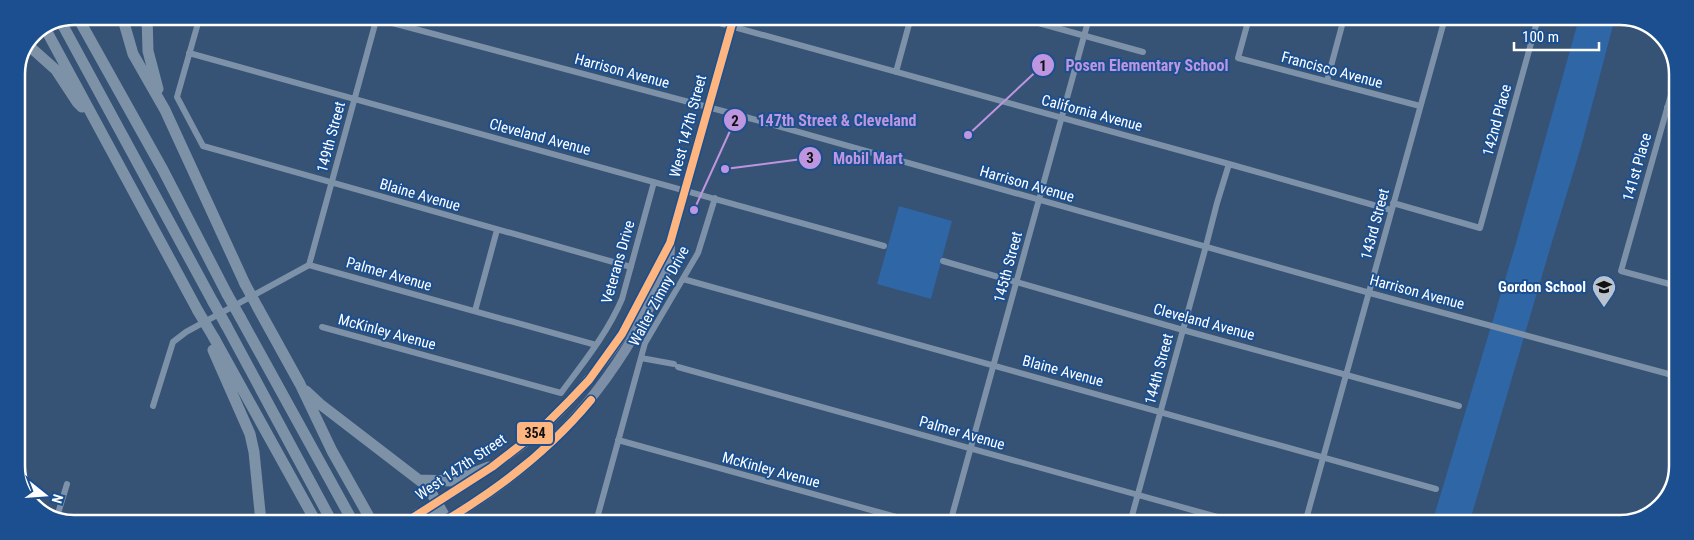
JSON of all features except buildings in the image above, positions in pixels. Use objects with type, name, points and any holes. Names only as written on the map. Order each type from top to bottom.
[{"type":"highway","points":[[82,25],[164,170],[227,294],[349,515]]},
{"type":"highway","points":[[125,25],[133,54],[146,69],[245,284],[300,384],[332,451],[368,515]]},
{"type":"highway","points":[[146,69],[147,25]]},
{"type":"highway","points":[[63,26],[328,515]]},
{"type":"highway","points":[[48,33],[205,324],[250,434],[255,461],[260,515]]},
{"type":"highway","points":[[32,49],[56,70],[77,102],[95,119]]},
{"type":"highway","points":[[211,338],[312,515]]},
{"type":"highway","points":[[300,384],[327,409],[428,487],[444,515]]},
{"type":"highway","points":[[420,480],[453,481],[489,468]]},
{"type":"highway","points":[[457,515],[464,509]]},
{"type":"highway","points":[[418,514],[430,513],[434,515]]},
{"type":"main road","name":"West 147th Street","points":[[464,509],[534,459],[566,429],[588,404],[619,362],[644,319],[668,266],[670,243],[731,25]]},
{"type":"main road","name":"West 147th Street","points":[[418,514],[489,468],[540,429],[592,376],[615,346],[636,312],[670,243]]},
{"type":"street","points":[[189,53],[197,25]]},
{"type":"street","name":"149th Street","points":[[309,264],[355,99],[373,25]]},
{"type":"street","name":"Harrison Avenue","points":[[405,25],[708,107],[1669,374]]},
{"type":"street","name":"California Avenue","points":[[742,25],[896,72],[1229,164],[1480,228]]},
{"type":"street","points":[[896,72],[909,25]]},
{"type":"street","points":[[1045,25],[1143,52]]},
{"type":"street","name":"145th Street","points":[[952,515],[1087,25]]},
{"type":"street","name":"Francisco Avenue","points":[[1247,25],[1238,58],[1420,106]]},
{"type":"street","points":[[1327,82],[1342,25]]},
{"type":"street","name":"143rd Street","points":[[1308,515],[1444,25]]},
{"type":"street","name":"142nd Place","points":[[1480,228],[1536,25]]},
{"type":"street","name":"Cleveland Avenue","points":[[189,53],[884,246]]},
{"type":"street","name":"Blaine Avenue","points":[[189,53],[177,96],[203,146],[631,267]]},
{"type":"street","name":"141st Place","points":[[1669,100],[1621,271],[1669,284]]},
{"type":"street","name":"144th Street","points":[[1132,515],[1229,164]]},
{"type":"street","name":"Veterans Drive","points":[[561,393],[596,345],[616,313],[622,299],[654,182]]},
{"type":"street","name":"Walter Zimny Drive","points":[[598,515],[645,343],[698,253],[715,198]]},
{"type":"street","points":[[475,311],[497,230]]},
{"type":"street","name":"Cleveland Avenue","points":[[943,261],[1183,330],[1459,406]]},
{"type":"street","points":[[153,406],[173,342],[186,332],[309,264]]},
{"type":"street","name":"Palmer Avenue","points":[[309,264],[596,345]]},
{"type":"street","name":"Blaine Avenue","points":[[683,279],[1436,489]]},
{"type":"street","name":"McKinley Avenue","points":[[322,327],[561,393]]},
{"type":"street","name":"Palmer Avenue","points":[[641,358],[676,366],[1210,515]]},
{"type":"street","name":"McKinley Avenue","points":[[618,440],[889,515]]},
{"type":"street","points":[[58,512],[67,484]]},
{"type":"shaded area","points":[[1577,25],[1613,25],[1581,147],[1472,514],[1476,515],[1434,515],[1516,243]]},
{"type":"shaded area","points":[[899,206],[952,221],[931,299],[877,284]]},
{"type":"transit line","name":"354","points":[[417,515],[492,467],[541,429],[589,380],[622,334],[670,243],[732,25]]},
{"type":"transit line","name":"354","points":[[454,515],[522,468],[558,436],[591,400]]},
{"type":"place","name":"Posen Elementary School","points":[[968,135]]},
{"type":"place","name":"Mobil Mart","points":[[725,169]]},
{"type":"place","name":"147th Street & Cleveland","points":[[694,210]]},
{"type":"place","name":"Gordon School","points":[[1604,308]]}]
